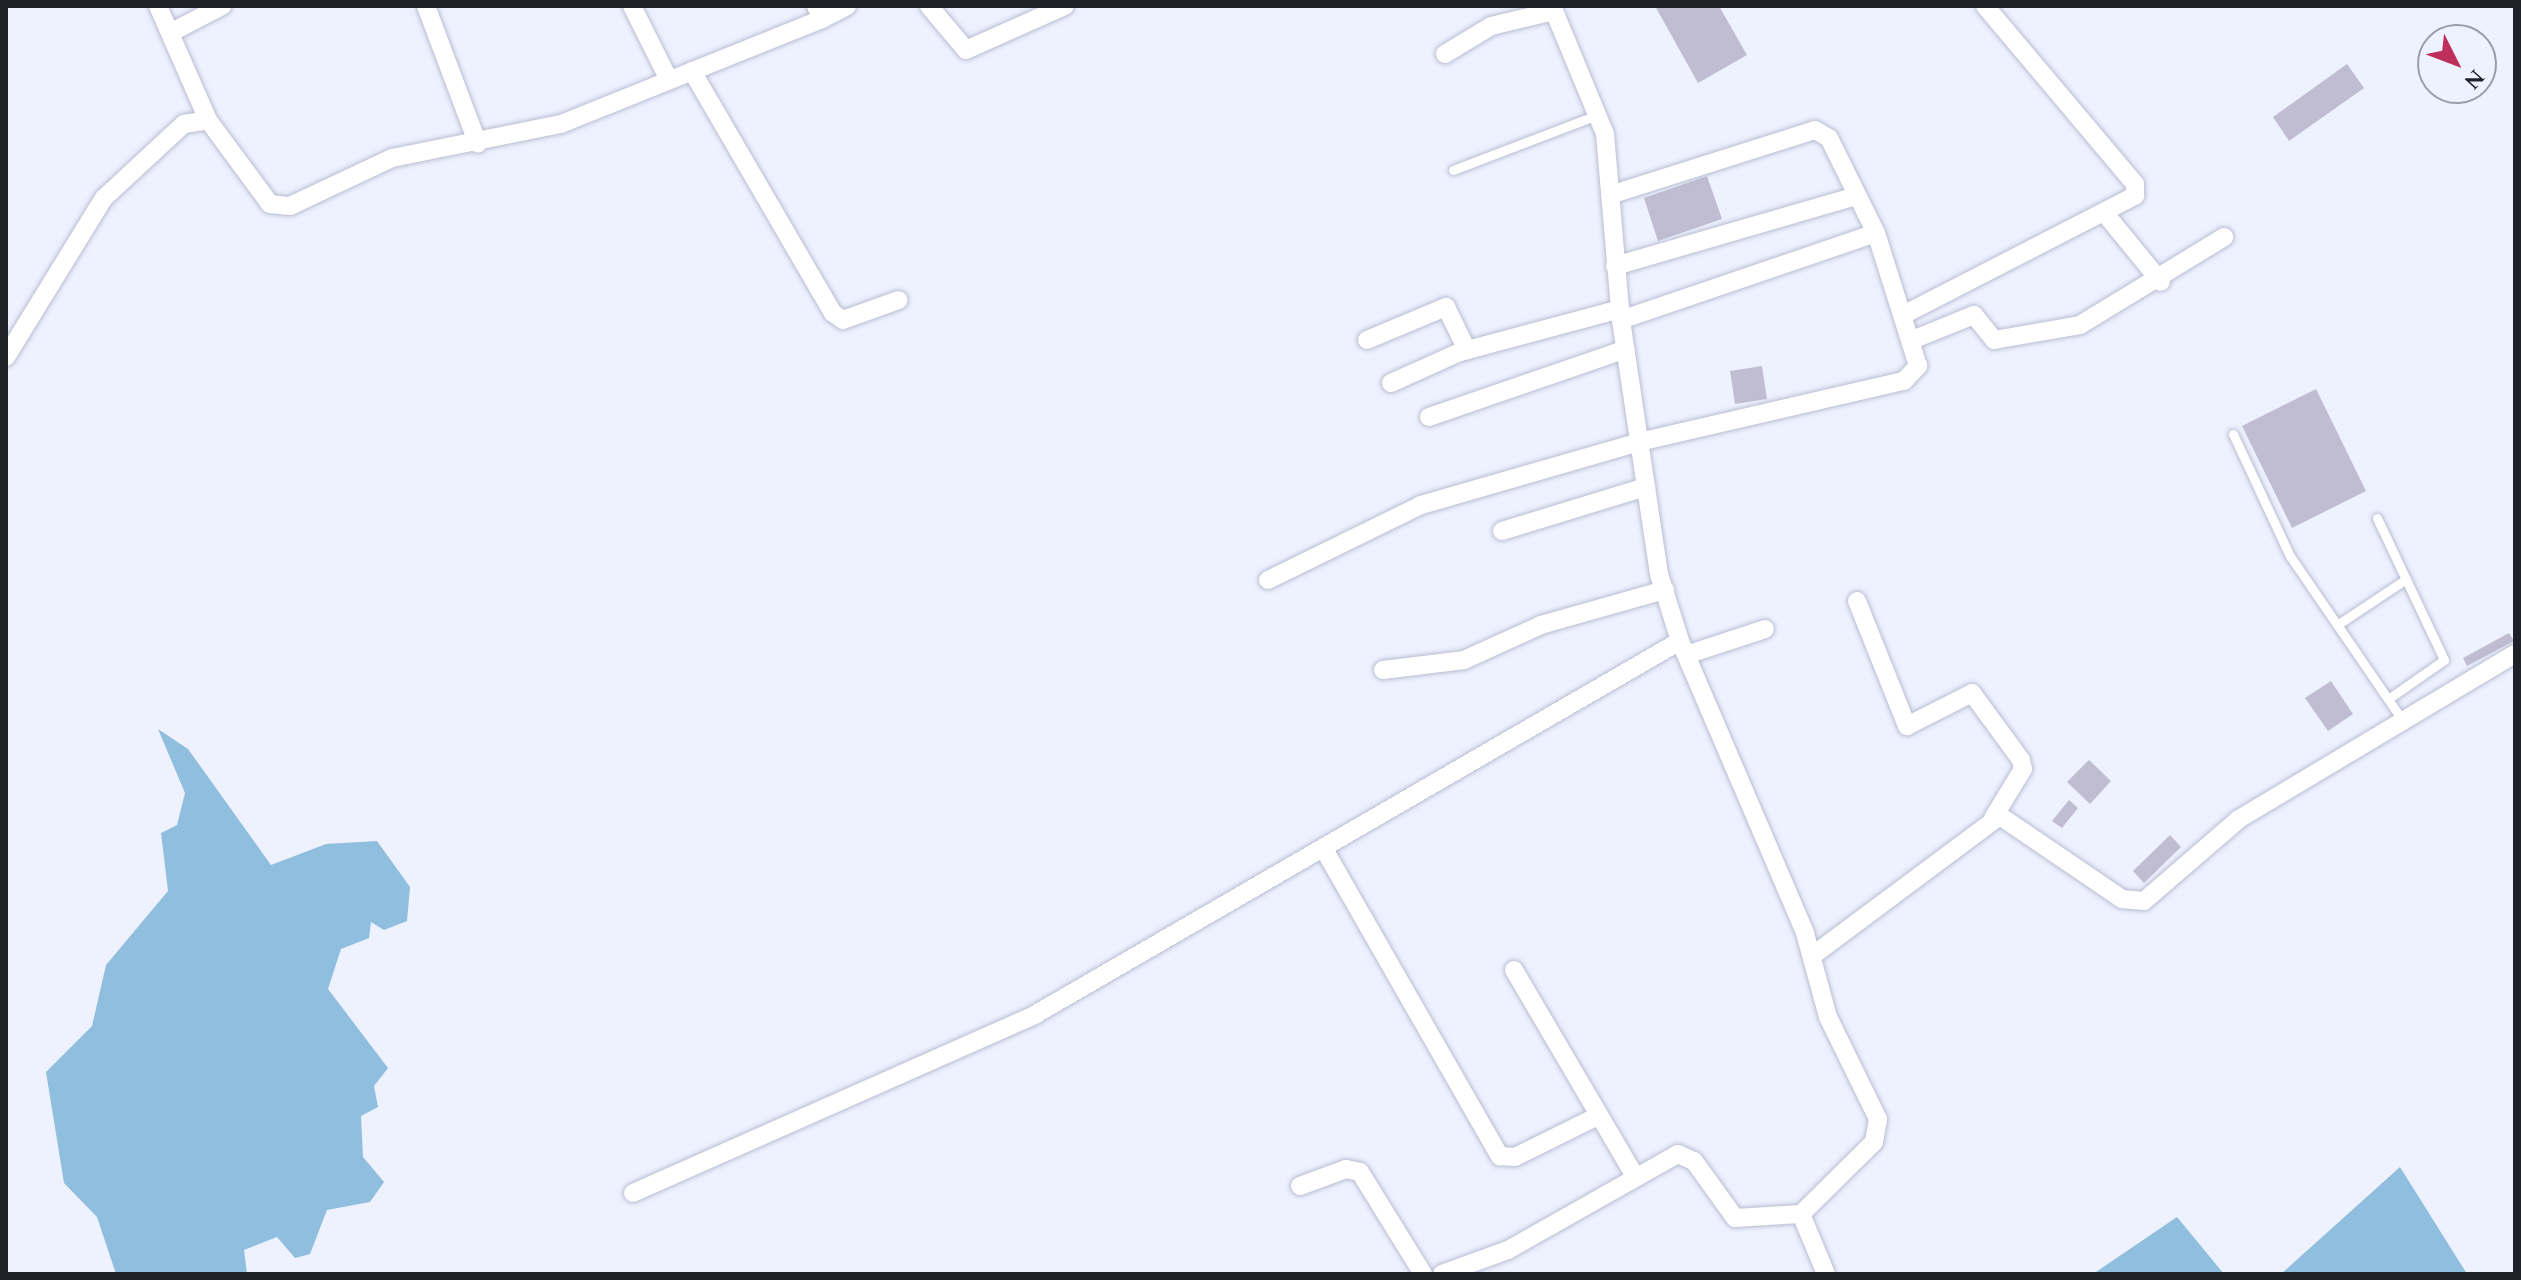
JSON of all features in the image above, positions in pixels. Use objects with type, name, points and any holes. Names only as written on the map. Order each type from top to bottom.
[{"type":"street","points":[[158,6],[208,120],[270,204],[290,206],[392,158],[478,144],[561,124],[692,71],[819,12],[847,6]]},
{"type":"street","points":[[170,33],[222,6]]},
{"type":"street","points":[[426,6],[478,144]]},
{"type":"street","points":[[632,6],[669,80]]},
{"type":"street","points":[[929,6],[966,50],[1065,6]]},
{"type":"street","points":[[1905,314],[2131,202],[2135,184],[1985,6]]},
{"type":"street","points":[[1442,1274],[1508,1250],[1635,1176],[1684,1154],[1735,1218],[1801,1214],[1879,1132],[1828,1017],[1812,956],[1683,648],[1665,590],[1639,442],[1615,266],[1610,195],[1597,115],[1553,9],[1491,26],[1445,54]]},
{"type":"street","points":[[692,71],[833,313],[843,320],[899,300]]},
{"type":"street","points":[[6,357],[104,198],[184,124],[208,120]]},
{"type":"street","points":[[1268,580],[1421,505],[1639,442],[1904,381],[1918,366],[1905,314],[1876,233],[1853,197],[1829,138],[1808,129],[1610,195]]},
{"type":"street","points":[[1615,266],[1853,197]]},
{"type":"street","points":[[2107,216],[2161,282]]},
{"type":"street","points":[[1391,383],[1467,350],[1621,314],[1876,233]]},
{"type":"street","points":[[1912,340],[1974,315],[1994,340],[2070,328],[2161,282],[2224,237]]},
{"type":"street","points":[[1367,340],[1446,307],[1467,350]]},
{"type":"street","points":[[1429,417],[1626,349]]},
{"type":"street","points":[[1502,531],[1646,487]]},
{"type":"street","points":[[1383,670],[1464,660],[1541,625],[1665,590]]},
{"type":"street","points":[[1812,956],[1993,818],[2023,769],[2021,760],[1972,693],[1907,726],[1857,601]]},
{"type":"street","points":[[633,1193],[972,1048],[1683,648],[1765,629]]},
{"type":"street","points":[[1993,818],[2011,818],[2122,899],[2144,901],[2239,819],[2515,654]]},
{"type":"street","points":[[1325,851],[1500,1156],[1515,1157],[1598,1116]]},
{"type":"street","points":[[1514,970],[1635,1176]]},
{"type":"street","points":[[1300,1186],[1346,1169],[1360,1172],[1423,1274]]},
{"type":"street","points":[[1801,1214],[1826,1274]]},
{"type":"lane","points":[[1453,170],[1597,115]]},
{"type":"lane","points":[[2233,434],[2281,542],[2403,721]]},
{"type":"lane","points":[[2377,518],[2444,660],[2388,699]]},
{"type":"lane","points":[[2337,625],[2406,579]]},
{"type":"water","points":[[158,729],[188,749],[271,865],[326,844],[377,841],[410,887],[407,921],[384,930],[371,922],[369,938],[341,949],[328,989],[388,1068],[374,1086],[378,1107],[361,1116],[363,1157],[384,1182],[370,1202],[327,1210],[310,1254],[295,1258],[277,1237],[244,1250],[247,1274],[116,1274],[97,1217],[64,1183],[46,1072],[92,1026],[106,965],[168,891],[161,833],[177,825],[185,793]]},
{"type":"water","points":[[2400,1167],[2467,1274],[2281,1274]]},
{"type":"water","points":[[2177,1217],[2224,1274],[2093,1274]]},
{"type":"building","points":[[1655,6],[1719,6],[1747,55],[1698,83]]},
{"type":"building","points":[[2347,64],[2364,88],[2289,141],[2273,117]]},
{"type":"building","points":[[1707,176],[1722,219],[1658,241],[1644,198]]},
{"type":"building","points":[[1762,366],[1767,399],[1735,404],[1730,371]]},
{"type":"building","points":[[2316,389],[2366,491],[2292,528],[2242,426]]},
{"type":"building","points":[[2509,633],[2514,641],[2467,666],[2463,658]]},
{"type":"building","points":[[2331,681],[2353,714],[2328,731],[2305,698]]},
{"type":"building","points":[[2089,760],[2111,781],[2090,804],[2067,782]]},
{"type":"building","points":[[2069,800],[2078,808],[2062,828],[2052,821]]},
{"type":"building","points":[[2170,835],[2181,847],[2144,883],[2133,871]]}]
